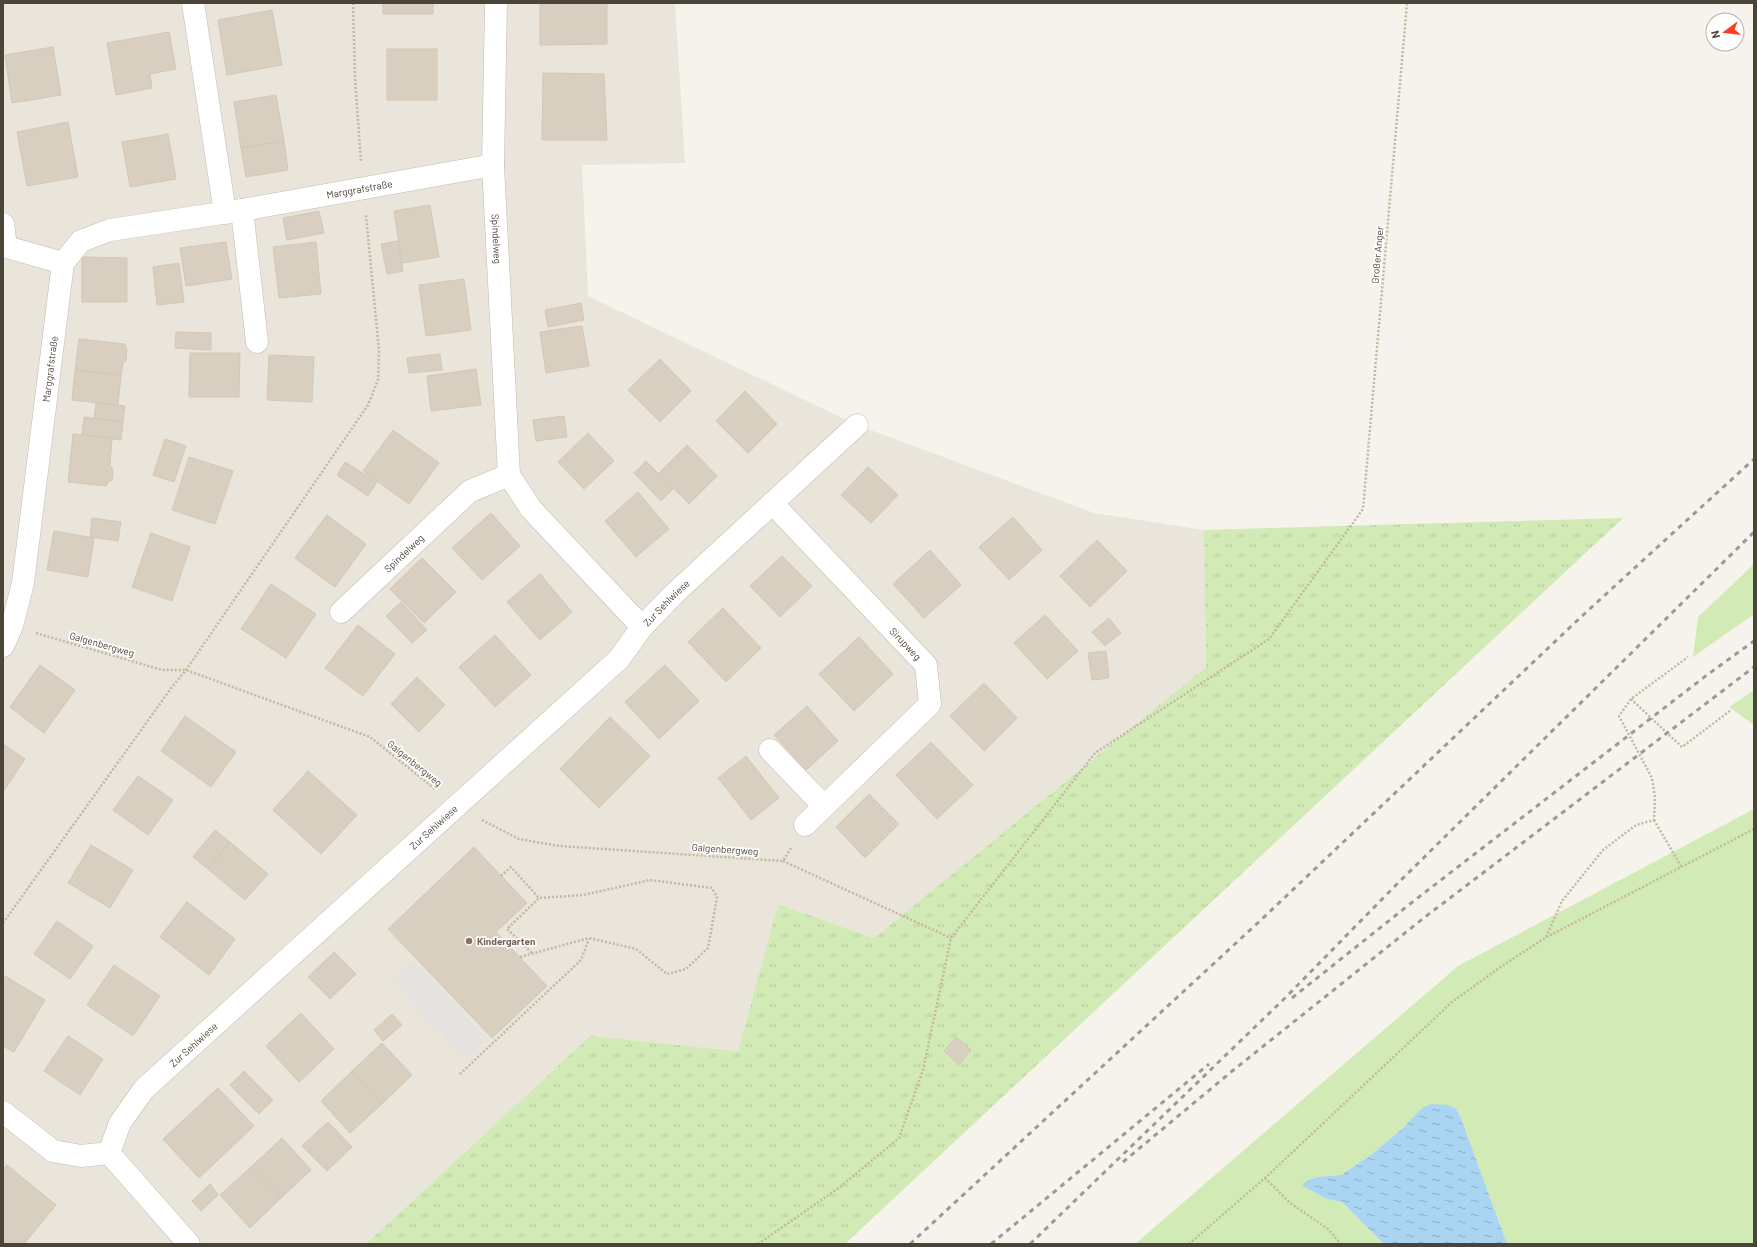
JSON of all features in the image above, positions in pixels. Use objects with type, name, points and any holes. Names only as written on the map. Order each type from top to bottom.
[{"type":"street","points":[[193,3],[234,212],[257,342]]},
{"type":"street","name":"Spindelweg","points":[[496,3],[493,165],[509,475],[531,509],[642,627]]},
{"type":"street","name":"Marggrafstraße","points":[[3,646],[12,626],[23,583],[63,263],[81,241],[110,230],[234,212],[493,165]]},
{"type":"street","points":[[3,224],[5,246],[63,263]]},
{"type":"street","name":"Zur Sehlwiese","points":[[109,1153],[120,1123],[144,1089],[619,659],[642,627],[675,593],[857,425]]},
{"type":"street","name":"Spindelweg","points":[[341,612],[470,490],[509,475]]},
{"type":"street","name":"Sirupweg","points":[[772,503],[926,665],[930,704],[805,825]]},
{"type":"street","points":[[770,750],[824,806]]},
{"type":"street","points":[[3,1112],[53,1151],[81,1156],[109,1153],[189,1244]]},
{"type":"path","points":[[3,923],[172,687],[186,670],[368,405],[378,380],[379,351],[363,188],[355,78],[353,3]]},
{"type":"path","name":"Großer Anger","points":[[951,938],[1095,753],[1269,639],[1363,509],[1407,3]]},
{"type":"path","name":"Galgenbergweg","points":[[12,626],[162,670],[186,670],[370,737],[456,807],[519,838],[559,846],[783,861]]},
{"type":"path","points":[[1682,868],[1654,820],[1655,797],[1652,778],[1619,716],[1631,699],[1688,657]]},
{"type":"path","points":[[1631,699],[1682,747],[1731,710]]},
{"type":"path","points":[[1546,938],[1562,901],[1603,850],[1636,825],[1654,820]]},
{"type":"path","points":[[758,1244],[840,1187],[898,1138],[923,1070],[951,938],[783,861],[805,825]]},
{"type":"path","points":[[1189,1244],[1265,1178],[1452,1002],[1502,966],[1546,938],[1754,829]]},
{"type":"path","points":[[501,876],[511,868],[539,898]]},
{"type":"path","points":[[520,957],[533,954],[589,938],[636,949],[667,974],[686,969],[708,948],[717,897],[712,888],[650,880],[583,895],[539,898],[507,929],[533,954]]},
{"type":"path","points":[[460,1074],[581,960],[589,938]]},
{"type":"path","points":[[1265,1178],[1290,1203],[1328,1229],[1341,1244]]},
{"type":"shaded area","points":[[3,3],[675,3],[685,163],[582,165],[588,296],[857,425],[1094,513],[1204,530],[1206,667],[874,938],[778,904],[738,1051],[590,1036],[366,1244],[3,1244]]},
{"type":"shaded area","points":[[413,961],[487,1038],[466,1058],[392,981]]},
{"type":"green space","points":[[1623,518],[845,1244],[366,1244],[590,1036],[738,1051],[778,904],[874,938],[1206,667],[1204,530]]},
{"type":"green space","points":[[1754,564],[1754,614],[1693,657],[1698,617]]},
{"type":"green space","points":[[1754,690],[1754,725],[1729,707]]},
{"type":"green space","points":[[1754,809],[1754,1244],[1507,1244],[1461,1118],[1456,1109],[1422,1108],[1403,1128],[1371,1155],[1341,1175],[1317,1177],[1303,1186],[1327,1199],[1342,1202],[1384,1244],[1135,1244],[1458,966]]},
{"type":"water","points":[[1432,1104],[1447,1105],[1456,1109],[1461,1118],[1507,1244],[1384,1244],[1342,1202],[1327,1199],[1303,1186],[1303,1183],[1317,1177],[1341,1175],[1371,1155],[1403,1128],[1422,1108]]},
{"type":"building","points":[[383,3],[433,3],[433,14],[383,14]]},
{"type":"building","points":[[540,3],[607,3],[607,44],[540,45]]},
{"type":"building","points":[[272,10],[282,65],[227,75],[218,20]]},
{"type":"building","points":[[169,32],[176,69],[150,74],[152,88],[116,95],[107,43]]},
{"type":"building","points":[[53,47],[61,95],[12,103],[5,55]]},
{"type":"building","points":[[387,49],[437,49],[437,100],[387,100]]},
{"type":"building","points":[[543,73],[604,74],[607,140],[542,140]]},
{"type":"building","points":[[276,95],[284,141],[241,148],[234,102]]},
{"type":"building","points":[[68,122],[78,177],[27,186],[17,132]]},
{"type":"building","points":[[168,134],[176,179],[130,187],[122,142]]},
{"type":"building","points":[[284,141],[288,170],[246,177],[241,148]]},
{"type":"building","points":[[430,205],[439,257],[402,263],[394,211]]},
{"type":"building","points":[[319,211],[324,233],[287,240],[283,218]]},
{"type":"building","points":[[398,241],[403,271],[387,274],[381,244]]},
{"type":"building","points":[[226,242],[232,279],[186,286],[180,248]]},
{"type":"building","points":[[316,242],[321,294],[279,298],[273,247]]},
{"type":"building","points":[[82,257],[127,258],[127,302],[82,302]]},
{"type":"building","points":[[179,263],[184,302],[157,305],[153,267]]},
{"type":"building","points":[[464,279],[471,330],[426,336],[419,285]]},
{"type":"building","points":[[581,303],[584,320],[548,327],[545,310]]},
{"type":"building","points":[[582,326],[589,366],[546,373],[540,332]]},
{"type":"building","points":[[176,332],[211,333],[211,350],[175,348]]},
{"type":"building","points":[[79,339],[125,344],[127,350],[126,361],[123,363],[121,375],[75,370]]},
{"type":"building","points":[[190,353],[240,353],[239,397],[189,397]]},
{"type":"building","points":[[440,354],[442,370],[409,373],[407,358]]},
{"type":"building","points":[[269,355],[314,357],[312,402],[267,400]]},
{"type":"building","points":[[660,359],[691,391],[660,422],[628,390]]},
{"type":"building","points":[[476,369],[481,405],[431,411],[427,376]]},
{"type":"building","points":[[75,370],[121,375],[118,405],[72,400]]},
{"type":"building","points":[[745,391],[777,424],[748,453],[716,421]]},
{"type":"building","points":[[96,403],[125,406],[123,422],[94,419]]},
{"type":"building","points":[[564,416],[567,437],[536,441],[533,420]]},
{"type":"building","points":[[84,417],[123,422],[121,440],[82,435]]},
{"type":"building","points":[[393,430],[439,463],[409,504],[363,471]]},
{"type":"building","points":[[588,433],[614,461],[584,489],[558,462]]},
{"type":"building","points":[[73,434],[112,438],[110,465],[113,470],[112,480],[107,483],[107,486],[68,482]]},
{"type":"building","points":[[165,439],[186,446],[174,482],[153,475]]},
{"type":"building","points":[[687,445],[717,476],[689,504],[659,473]]},
{"type":"building","points":[[189,457],[233,471],[215,524],[172,510]]},
{"type":"building","points":[[646,461],[673,489],[661,501],[634,473]]},
{"type":"building","points":[[345,462],[377,482],[368,496],[337,475]]},
{"type":"building","points":[[868,467],[898,495],[871,523],[841,495]]},
{"type":"building","points":[[638,492],[669,529],[636,557],[605,521]]},
{"type":"building","points":[[491,513],[520,546],[482,580],[452,548]]},
{"type":"building","points":[[327,515],[366,544],[335,587],[295,558]]},
{"type":"building","points":[[1013,517],[1042,550],[1009,580],[979,547]]},
{"type":"building","points":[[92,518],[121,522],[118,541],[90,537]]},
{"type":"building","points":[[54,531],[94,538],[88,577],[47,570]]},
{"type":"building","points":[[151,533],[190,547],[172,601],[132,587]]},
{"type":"building","points":[[1097,540],[1127,571],[1090,607],[1060,576]]},
{"type":"building","points":[[930,550],[961,585],[924,618],[893,584]]},
{"type":"building","points":[[782,556],[812,586],[780,617],[750,586]]},
{"type":"building","points":[[422,558],[456,592],[424,623],[390,589]]},
{"type":"building","points":[[540,574],[572,612],[540,640],[507,602]]},
{"type":"building","points":[[271,584],[316,614],[286,658],[241,629]]},
{"type":"building","points":[[401,602],[427,630],[412,643],[386,616]]},
{"type":"building","points":[[723,608],[761,648],[726,682],[688,642]]},
{"type":"building","points":[[1045,615],[1078,651],[1047,679],[1014,643]]},
{"type":"building","points":[[1109,618],[1121,633],[1105,646],[1092,632]]},
{"type":"building","points":[[358,625],[395,654],[363,696],[325,668]]},
{"type":"building","points":[[495,635],[531,675],[495,707],[459,667]]},
{"type":"building","points":[[859,637],[893,674],[854,711],[819,674]]},
{"type":"building","points":[[1106,651],[1109,678],[1092,680],[1088,653]]},
{"type":"building","points":[[40,665],[75,690],[44,733],[10,707]]},
{"type":"building","points":[[665,665],[699,701],[659,739],[625,702]]},
{"type":"building","points":[[417,677],[445,705],[419,732],[391,704]]},
{"type":"building","points":[[984,683],[1017,718],[984,751],[950,716]]},
{"type":"building","points":[[807,706],[838,741],[806,770],[774,735]]},
{"type":"building","points":[[185,716],[236,752],[211,787],[161,751]]},
{"type":"building","points":[[610,717],[650,756],[599,808],[560,769]]},
{"type":"building","points":[[931,742],[973,785],[937,819],[896,775]]},
{"type":"building","points":[[3,744],[25,759],[3,792]]},
{"type":"building","points":[[746,756],[779,798],[751,820],[718,778]]},
{"type":"building","points":[[308,771],[357,815],[321,854],[273,810]]},
{"type":"building","points":[[138,776],[173,800],[148,835],[113,810]]},
{"type":"building","points":[[869,794],[899,824],[865,858],[836,827]]},
{"type":"building","points":[[215,830],[230,842],[208,869],[193,857]]},
{"type":"building","points":[[230,842],[268,874],[245,900],[208,869]]},
{"type":"building","points":[[91,845],[133,870],[110,908],[68,883]]},
{"type":"building","points":[[474,847],[527,903],[496,932],[547,986],[492,1038],[388,929]]},
{"type":"building","points":[[187,902],[235,939],[209,975],[160,937]]},
{"type":"building","points":[[57,921],[93,946],[70,979],[34,954]]},
{"type":"building","points":[[334,952],[356,974],[330,999],[308,977]]},
{"type":"building","points":[[114,965],[160,996],[133,1036],[87,1005]]},
{"type":"building","points":[[3,975],[45,1000],[14,1052],[3,1046]]},
{"type":"building","points":[[301,1013],[334,1049],[299,1082],[266,1046]]},
{"type":"building","points":[[392,1014],[402,1025],[383,1041],[374,1030]]},
{"type":"building","points":[[68,1036],[103,1059],[80,1095],[44,1071]]},
{"type":"building","points":[[956,1037],[971,1050],[959,1065],[944,1051]]},
{"type":"building","points":[[382,1043],[412,1075],[382,1104],[351,1072]]},
{"type":"building","points":[[244,1071],[273,1100],[259,1114],[230,1085]]},
{"type":"building","points":[[351,1072],[382,1104],[350,1133],[321,1101]]},
{"type":"building","points":[[218,1088],[254,1126],[199,1178],[163,1139]]},
{"type":"building","points":[[328,1122],[352,1147],[327,1171],[302,1146]]},
{"type":"building","points":[[282,1138],[311,1170],[281,1198],[251,1167]]},
{"type":"building","points":[[7,1165],[56,1205],[24,1244],[3,1244],[3,1169]]},
{"type":"building","points":[[251,1167],[281,1198],[250,1228],[220,1195]]},
{"type":"building","points":[[210,1184],[218,1195],[201,1211],[192,1201]]},
{"type":"railway","points":[[910,1244],[1262,919],[1582,616],[1754,459]]},
{"type":"railway","points":[[1030,1244],[1285,998],[1396,885],[1754,532]]},
{"type":"railway","points":[[1292,998],[1415,900],[1707,675],[1754,641]]},
{"type":"railway","points":[[1123,1162],[1231,1072],[1425,917],[1754,667]]},
{"type":"railway","points":[[991,1244],[1209,1064]]},
{"type":"place","name":"Kindergarten","points":[[469,941]]}]
